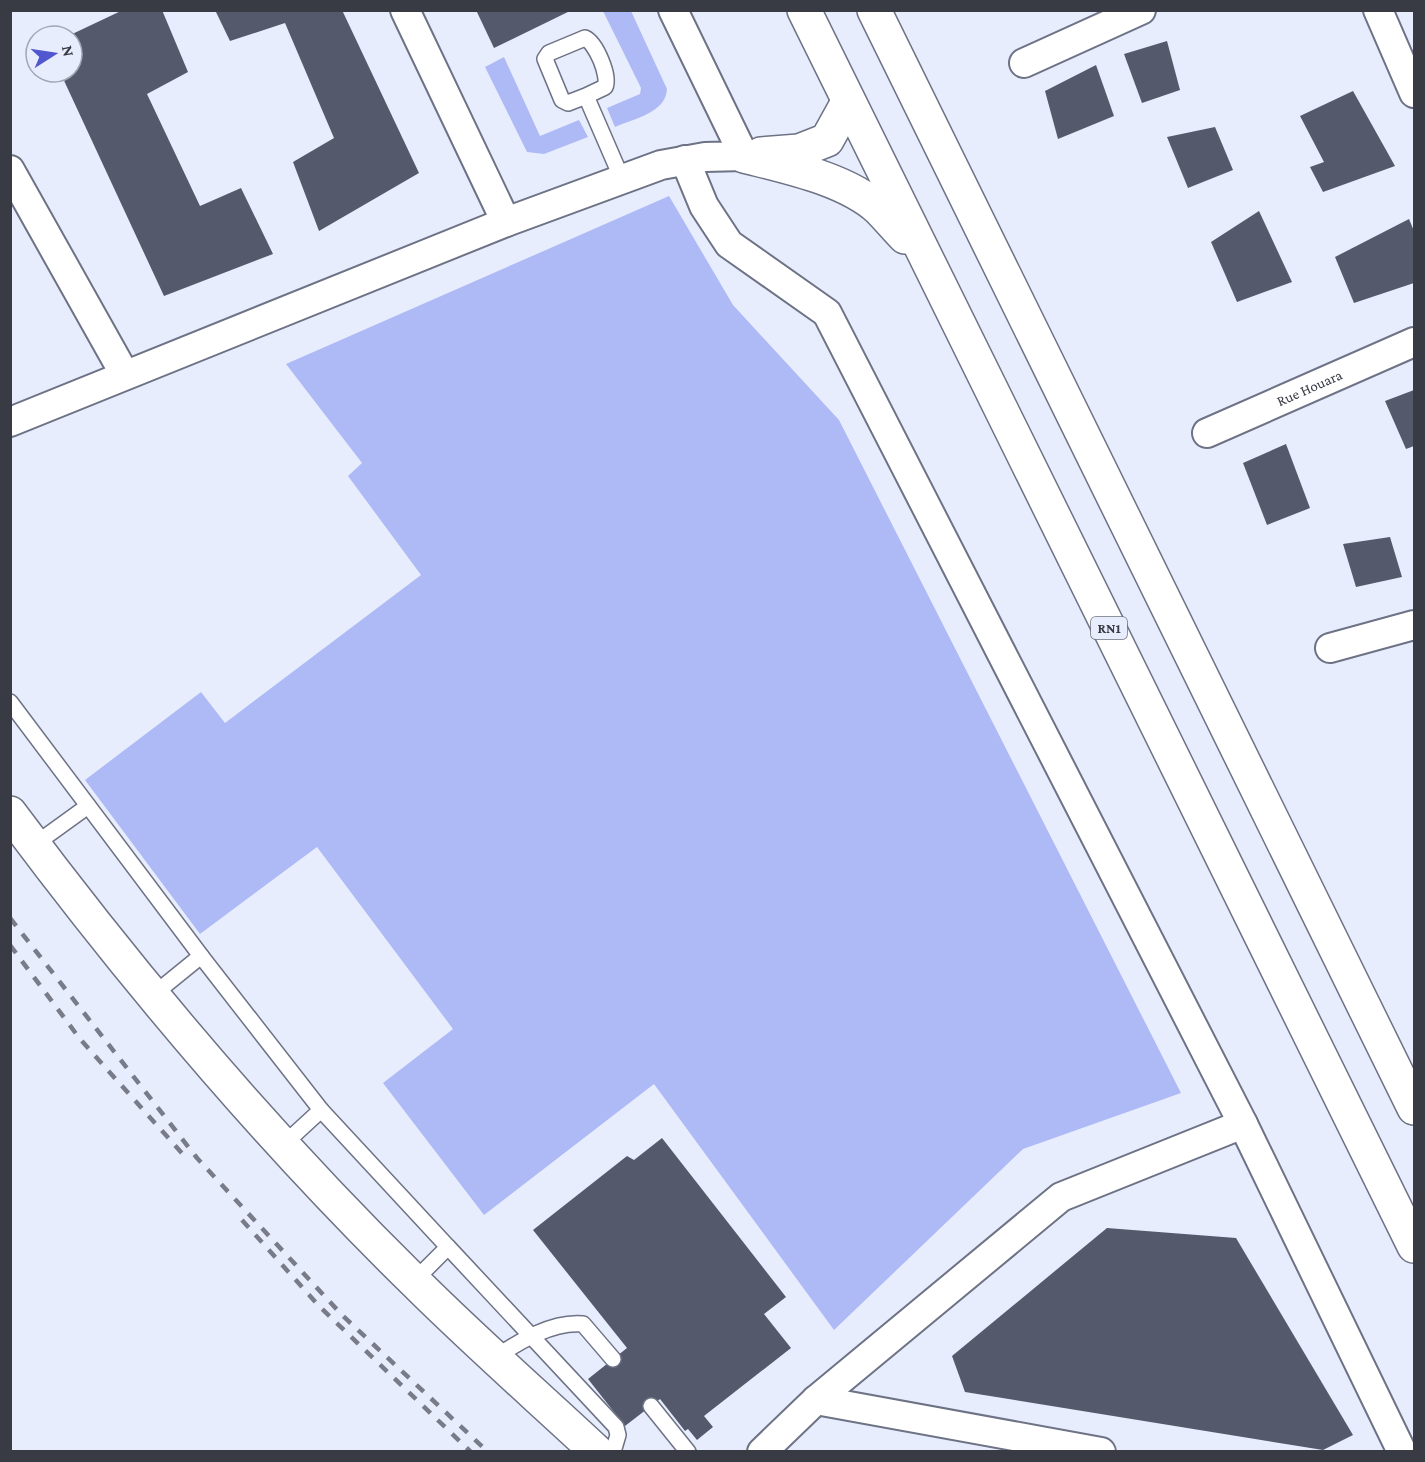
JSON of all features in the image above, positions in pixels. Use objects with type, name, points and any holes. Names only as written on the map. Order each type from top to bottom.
[{"type":"main road","name":"RN1","points":[[804,10],[1414,1246]]},
{"type":"main road","points":[[874,10],[1414,1108]]},
{"type":"main road","points":[[889,10],[912,88]]},
{"type":"main road","points":[[744,156],[800,151],[827,140],[848,102]]},
{"type":"main road","points":[[744,156],[809,173],[849,191],[878,208],[927,262]]},
{"type":"main road","points":[[10,813],[153,995],[283,1145],[414,1281],[597,1452]]},
{"type":"street","points":[[405,10],[506,222]]},
{"type":"street","points":[[10,422],[506,222],[622,179],[661,165],[685,160],[744,156],[674,10]]},
{"type":"street","points":[[1024,63],[1141,10]]},
{"type":"street","points":[[1378,10],[1414,93]]},
{"type":"street","points":[[685,160],[704,206],[729,244],[827,313],[1244,1124],[1402,1452]]},
{"type":"street","points":[[10,170],[125,375]]},
{"type":"street","name":"Rue Houara","points":[[1207,433],[1414,342]]},
{"type":"street","points":[[1330,648],[1414,625]]},
{"type":"street","points":[[762,1452],[816,1400],[1061,1197],[1244,1124]]},
{"type":"street","points":[[816,1400],[1101,1452]]},
{"type":"lane","points":[[585,38],[591,42],[608,79],[605,87],[586,96],[568,103],[562,100],[545,59],[549,53],[585,38]]},
{"type":"lane","points":[[586,96],[622,179]]},
{"type":"lane","points":[[10,702],[201,956],[321,1110],[616,1427],[618,1435],[613,1452]]},
{"type":"lane","points":[[34,845],[88,806]]},
{"type":"lane","points":[[153,995],[201,956]]},
{"type":"lane","points":[[283,1145],[321,1110]]},
{"type":"lane","points":[[414,1281],[448,1247]]},
{"type":"lane","points":[[496,1358],[532,1336],[573,1323],[583,1324],[613,1359]]},
{"type":"lane","points":[[651,1406],[688,1452]]},
{"type":"shaded area","points":[[603,11],[631,11],[667,89],[661,104],[655,109],[615,127],[607,108],[640,94],[641,88]]},
{"type":"shaded area","points":[[504,57],[540,136],[579,120],[588,137],[544,154],[527,152],[485,67]]},
{"type":"shaded area","points":[[669,196],[733,305],[839,420],[1181,1093],[1023,1149],[834,1330],[654,1084],[484,1215],[383,1083],[453,1029],[317,847],[200,934],[85,780],[201,692],[225,723],[421,575],[348,476],[362,463],[286,364]]},
{"type":"building","points":[[123,10],[162,10],[188,72],[147,94],[200,206],[241,188],[273,254],[164,296],[66,84],[84,84],[84,28]]},
{"type":"building","points":[[215,10],[342,10],[419,173],[319,231],[293,162],[334,138],[285,23],[230,41]]},
{"type":"building","points":[[476,10],[572,10],[494,48]]},
{"type":"building","points":[[1167,41],[1180,90],[1142,103],[1124,54]]},
{"type":"building","points":[[1096,65],[1114,116],[1058,139],[1045,91]]},
{"type":"building","points":[[1353,91],[1395,166],[1323,192],[1310,167],[1324,162],[1300,116]]},
{"type":"building","points":[[1215,127],[1233,170],[1188,188],[1167,137]]},
{"type":"building","points":[[1259,211],[1292,282],[1237,302],[1211,242]]},
{"type":"building","points":[[1409,219],[1414,231],[1414,283],[1354,303],[1335,257]]},
{"type":"building","points":[[1414,390],[1414,446],[1406,449],[1385,401]]},
{"type":"building","points":[[1286,444],[1310,508],[1267,525],[1243,463]]},
{"type":"building","points":[[1390,537],[1402,577],[1356,587],[1343,544]]},
{"type":"building","points":[[662,1138],[786,1297],[764,1314],[791,1348],[704,1416],[713,1427],[697,1440],[688,1429],[685,1431],[660,1399],[625,1426],[588,1379],[627,1348],[533,1230],[627,1156],[634,1160]]},
{"type":"building","points":[[1107,1228],[1236,1238],[1353,1435],[1323,1450],[965,1392],[952,1356]]},
{"type":"railway","points":[[10,918],[197,1158],[342,1315],[488,1452]]},
{"type":"railway","points":[[10,945],[80,1039],[188,1160]]},
{"type":"railway","points":[[242,1220],[319,1306],[471,1452]]}]
